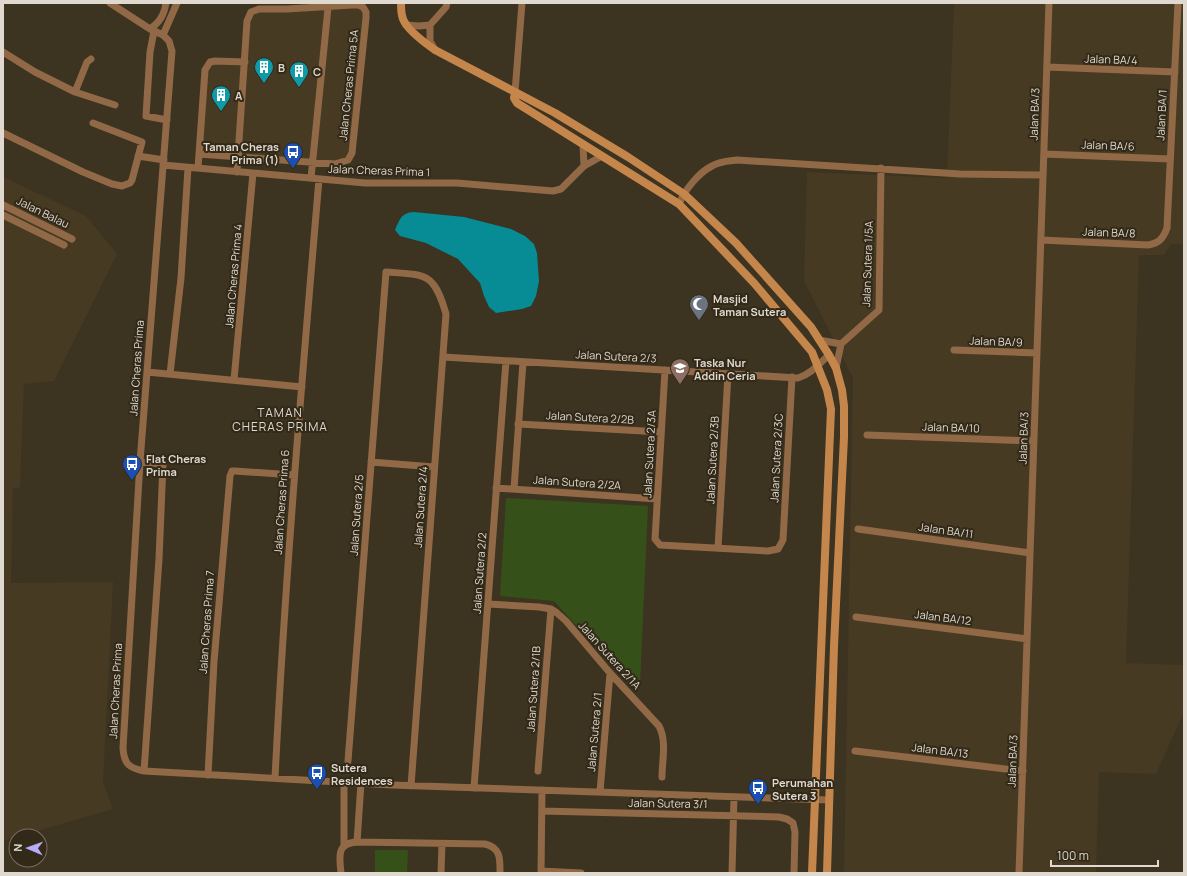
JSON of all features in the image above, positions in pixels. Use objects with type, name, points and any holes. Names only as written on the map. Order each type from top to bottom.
[{"type":"street","points":[[110,3],[162,35],[177,3]]},
{"type":"street","points":[[166,3],[161,20],[152,30],[146,116],[167,120]]},
{"type":"street","points":[[401,3],[403,19],[406,25],[434,50],[555,113],[628,157],[684,194],[736,243],[811,327],[836,368],[842,390],[844,406],[844,437],[826,873]]},
{"type":"street","points":[[434,50],[430,40],[430,25],[446,7],[447,3]]},
{"type":"street","points":[[522,3],[514,98],[517,102],[679,204],[773,304],[812,352],[827,390],[831,409],[812,873]]},
{"type":"street","name":"Jalan BA/3","points":[[1019,873],[1049,3]]},
{"type":"street","name":"Jalan BA/1","points":[[1167,228],[1178,3]]},
{"type":"street","name":"Jalan Cheras Prima 5A","points":[[312,161],[335,164],[348,160],[352,153],[366,12],[363,7],[358,5],[328,8]]},
{"type":"street","points":[[237,172],[247,21],[251,12],[259,9],[328,8],[310,178]]},
{"type":"street","points":[[406,25],[430,25]]},
{"type":"street","name":"Jalan Cheras Prima","points":[[144,771],[135,769],[128,765],[124,758],[123,748],[140,462],[161,161],[167,120],[172,51],[169,41],[162,35]]},
{"type":"street","points":[[3,52],[34,72],[75,92],[115,106]]},
{"type":"street","points":[[75,92],[87,62],[91,59]]},
{"type":"street","points":[[198,168],[205,70],[207,65],[210,62],[215,61],[245,62]]},
{"type":"street","name":"Jalan BA/4","points":[[1047,67],[1175,72]]},
{"type":"street","points":[[3,133],[83,172],[112,184],[122,186],[130,183],[141,156],[142,142],[93,123]]},
{"type":"street","points":[[584,144],[584,166]]},
{"type":"street","points":[[199,154],[312,161]]},
{"type":"street","name":"Jalan BA/6","points":[[1044,154],[1170,159]]},
{"type":"street","name":"Jalan Cheras Prima 1","points":[[141,156],[188,168],[365,183],[457,183],[553,191],[561,189],[584,166],[602,156]]},
{"type":"street","points":[[679,204],[684,194],[703,172],[713,165],[725,161],[753,160],[960,174],[1043,175]]},
{"type":"street","points":[[170,374],[181,278],[188,168]]},
{"type":"street","name":"Jalan Sutera 1/5A","points":[[841,344],[879,310],[881,168]]},
{"type":"street","name":"Jalan Cheras Prima 4","points":[[234,380],[253,173]]},
{"type":"street","name":"Jalan Cheras Prima 6","points":[[275,778],[280,667],[294,475],[319,179]]},
{"type":"street","name":"Jalan Balau","points":[[3,205],[72,239]]},
{"type":"street","points":[[3,215],[64,245]]},
{"type":"street","name":"Jalan BA/8","points":[[1041,240],[1148,245],[1157,244],[1163,237],[1167,228]]},
{"type":"street","name":"Jalan Sutera 2/4","points":[[386,272],[416,274],[427,278],[435,285],[440,293],[446,314],[411,786]]},
{"type":"street","name":"Jalan Sutera 2/5","points":[[348,761],[386,272]]},
{"type":"street","points":[[819,340],[841,344],[836,368]]},
{"type":"street","name":"Jalan BA/9","points":[[954,350],[1037,353]]},
{"type":"street","name":"Jalan Sutera 2/3","points":[[442,357],[798,378],[805,376],[829,355]]},
{"type":"street","name":"Jalan Sutera 2/2","points":[[474,788],[506,361]]},
{"type":"street","points":[[514,489],[523,362]]},
{"type":"street","name":"Jalan Sutera 2/3A","points":[[665,370],[655,539],[660,545],[718,548]]},
{"type":"street","points":[[147,372],[302,387]]},
{"type":"street","name":"Jalan Sutera 2/3B","points":[[718,548],[728,374]]},
{"type":"street","name":"Jalan Sutera 2/3C","points":[[718,548],[768,551],[778,549],[783,540],[792,377]]},
{"type":"street","name":"Jalan Sutera 2/2B","points":[[518,424],[661,432]]},
{"type":"street","name":"Jalan BA/10","points":[[866,435],[1034,441]]},
{"type":"street","points":[[140,462],[163,464],[159,560],[144,771],[411,786],[829,800]]},
{"type":"street","points":[[371,462],[434,467]]},
{"type":"street","name":"Jalan Cheras Prima 7","points":[[208,775],[214,662],[230,476],[232,472],[294,475]]},
{"type":"street","name":"Jalan Sutera 2/2A","points":[[496,488],[657,499]]},
{"type":"street","name":"Jalan BA/11","points":[[858,529],[1030,552]]},
{"type":"street","name":"Jalan Sutera 2/1A","points":[[488,604],[550,609],[566,621],[610,673],[659,726],[663,739],[662,777]]},
{"type":"street","name":"Jalan Sutera 2/1B","points":[[538,771],[550,609]]},
{"type":"street","name":"Jalan BA/12","points":[[856,617],[1027,639]]},
{"type":"street","name":"Jalan Sutera 2/1","points":[[600,792],[610,673]]},
{"type":"street","name":"Jalan BA/13","points":[[855,751],[1023,771]]},
{"type":"street","points":[[344,782],[344,845]]},
{"type":"street","points":[[358,842],[361,783]]},
{"type":"street","points":[[542,790],[541,872],[581,873]]},
{"type":"street","points":[[732,873],[734,797]]},
{"type":"street","name":"Jalan Sutera 3/1","points":[[542,811],[779,817],[787,819],[793,823],[795,832],[794,873]]},
{"type":"street","points":[[341,873],[340,851],[344,845],[350,842],[486,844],[493,846],[498,852],[500,860],[500,873]]},
{"type":"street","points":[[441,873],[442,844]]},
{"type":"shaded area","points":[[954,3],[1184,3],[1184,308],[1183,244],[1171,244],[1164,255],[1139,255],[1126,663],[1184,665],[1184,712],[1156,774],[1099,772],[1096,873],[844,873],[853,378],[804,281],[807,172],[947,178]]},
{"type":"shaded area","points":[[361,9],[363,13],[350,152],[345,158],[335,161],[202,151],[208,70],[213,64],[247,66],[251,15],[259,12]]},
{"type":"shaded area","points":[[3,177],[86,216],[117,254],[54,381],[24,384],[20,487],[13,489],[11,583],[113,582],[103,783],[113,809],[48,828],[8,828],[8,839],[3,841]]},
{"type":"green space","points":[[506,498],[648,506],[640,685],[629,684],[554,601],[500,596]]},
{"type":"green space","points":[[375,850],[408,850],[407,873],[375,873]]},
{"type":"water","points":[[414,212],[464,217],[511,229],[525,236],[534,244],[537,253],[539,281],[536,296],[531,306],[496,313],[489,307],[480,283],[458,259],[426,243],[400,236],[395,230],[400,220],[404,215]]},
{"type":"place","name":"B","points":[[264,84]]},
{"type":"place","name":"C","points":[[299,88]]},
{"type":"place","name":"A","points":[[221,112]]},
{"type":"place","name":"Taman Cheras Prima (1)","points":[[293,169]]},
{"type":"place","name":"Masjid Taman Sutera","points":[[699,321]]},
{"type":"place","name":"Taska Nur Addin Ceria","points":[[680,385]]},
{"type":"place","name":"Flat Cheras Prima","points":[[132,481]]},
{"type":"place","name":"Sutera Residences","points":[[317,790]]},
{"type":"place","name":"Perumahan Sutera 3","points":[[758,805]]},
{"type":"district","name":"TAMAN CHERAS PRIMA","points":[[280,419]]}]
